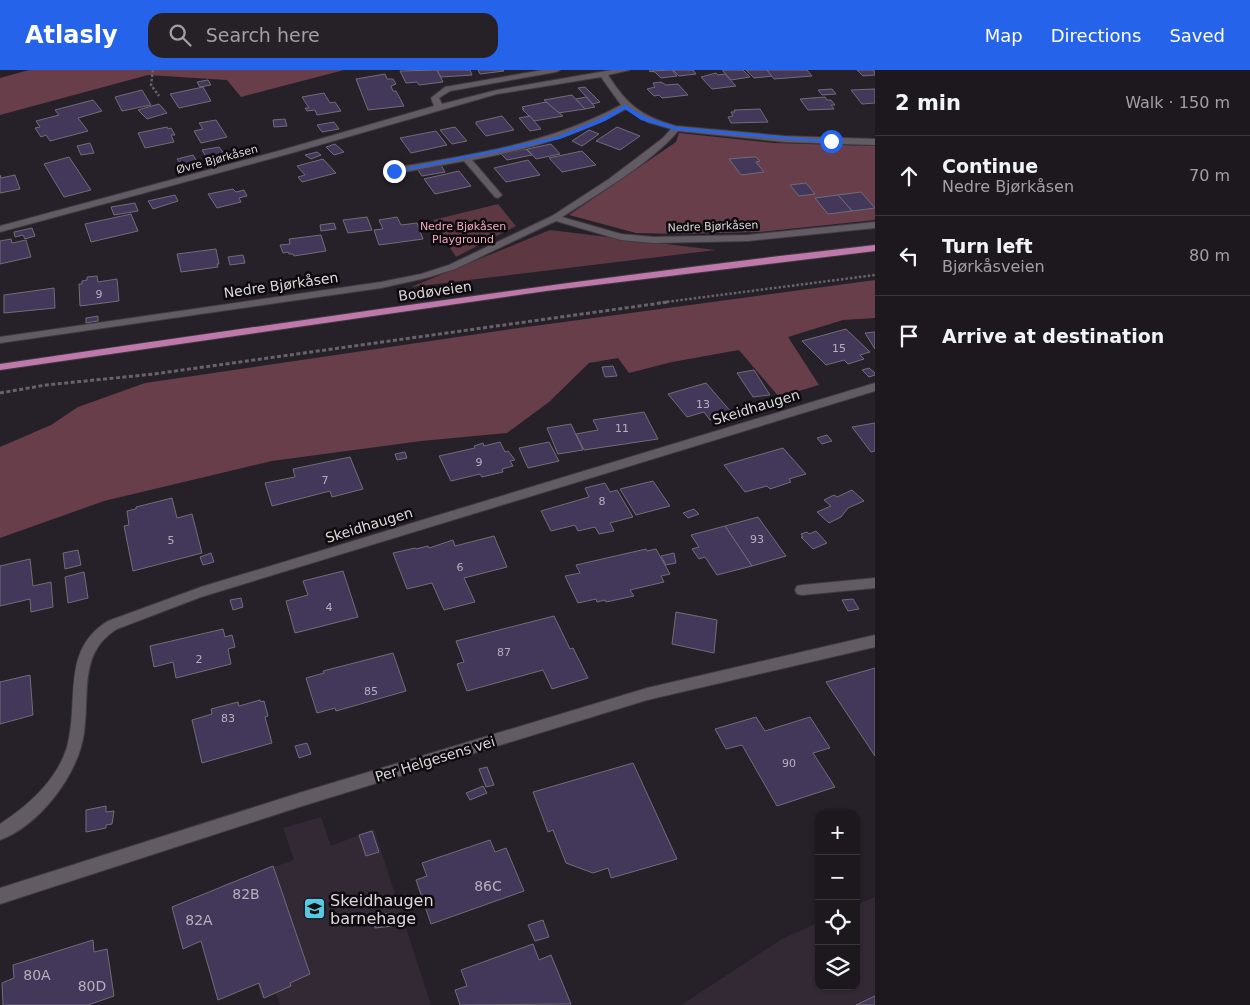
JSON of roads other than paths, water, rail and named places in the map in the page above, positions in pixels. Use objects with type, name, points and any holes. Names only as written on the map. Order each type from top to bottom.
[{"type":"main road","name":"Bodøveien","points":[[0,368],[525,292],[763,260],[875,248]]},
{"type":"street","points":[[439,107],[436,98],[438,94],[448,89],[556,70]]},
{"type":"street","name":"Øvre Bjørkåsen","points":[[0,230],[497,92],[626,70]]},
{"type":"street","points":[[603,74],[625,106],[643,118],[676,128],[785,138],[875,142]]},
{"type":"street","points":[[394,171],[558,138],[604,119],[625,106]]},
{"type":"street","name":"Nedre Bjørkåsen","points":[[0,340],[380,285],[415,278],[452,267],[555,218],[612,181],[666,140],[676,128]]},
{"type":"street","points":[[466,158],[498,196]]},
{"type":"street","name":"Nedre Bjørkåsen","points":[[555,218],[621,237],[654,240],[748,238],[875,224]]},
{"type":"street","name":"Skeidhaugen","points":[[0,833],[29,812],[48,794],[61,776],[74,747],[83,663],[90,646],[101,632],[119,621],[164,605],[415,527],[875,387]]},
{"type":"street","points":[[802,590],[875,583]]},
{"type":"street","name":"Per Helgesens vei","points":[[0,896],[299,800],[647,694],[875,641]]},
{"type":"place","name":"Skeidhaugen barnehage","points":[[314,909]]},
{"type":"park label","name":"Nedre Bjøkåsen Playground","points":[[463,232]]}]
